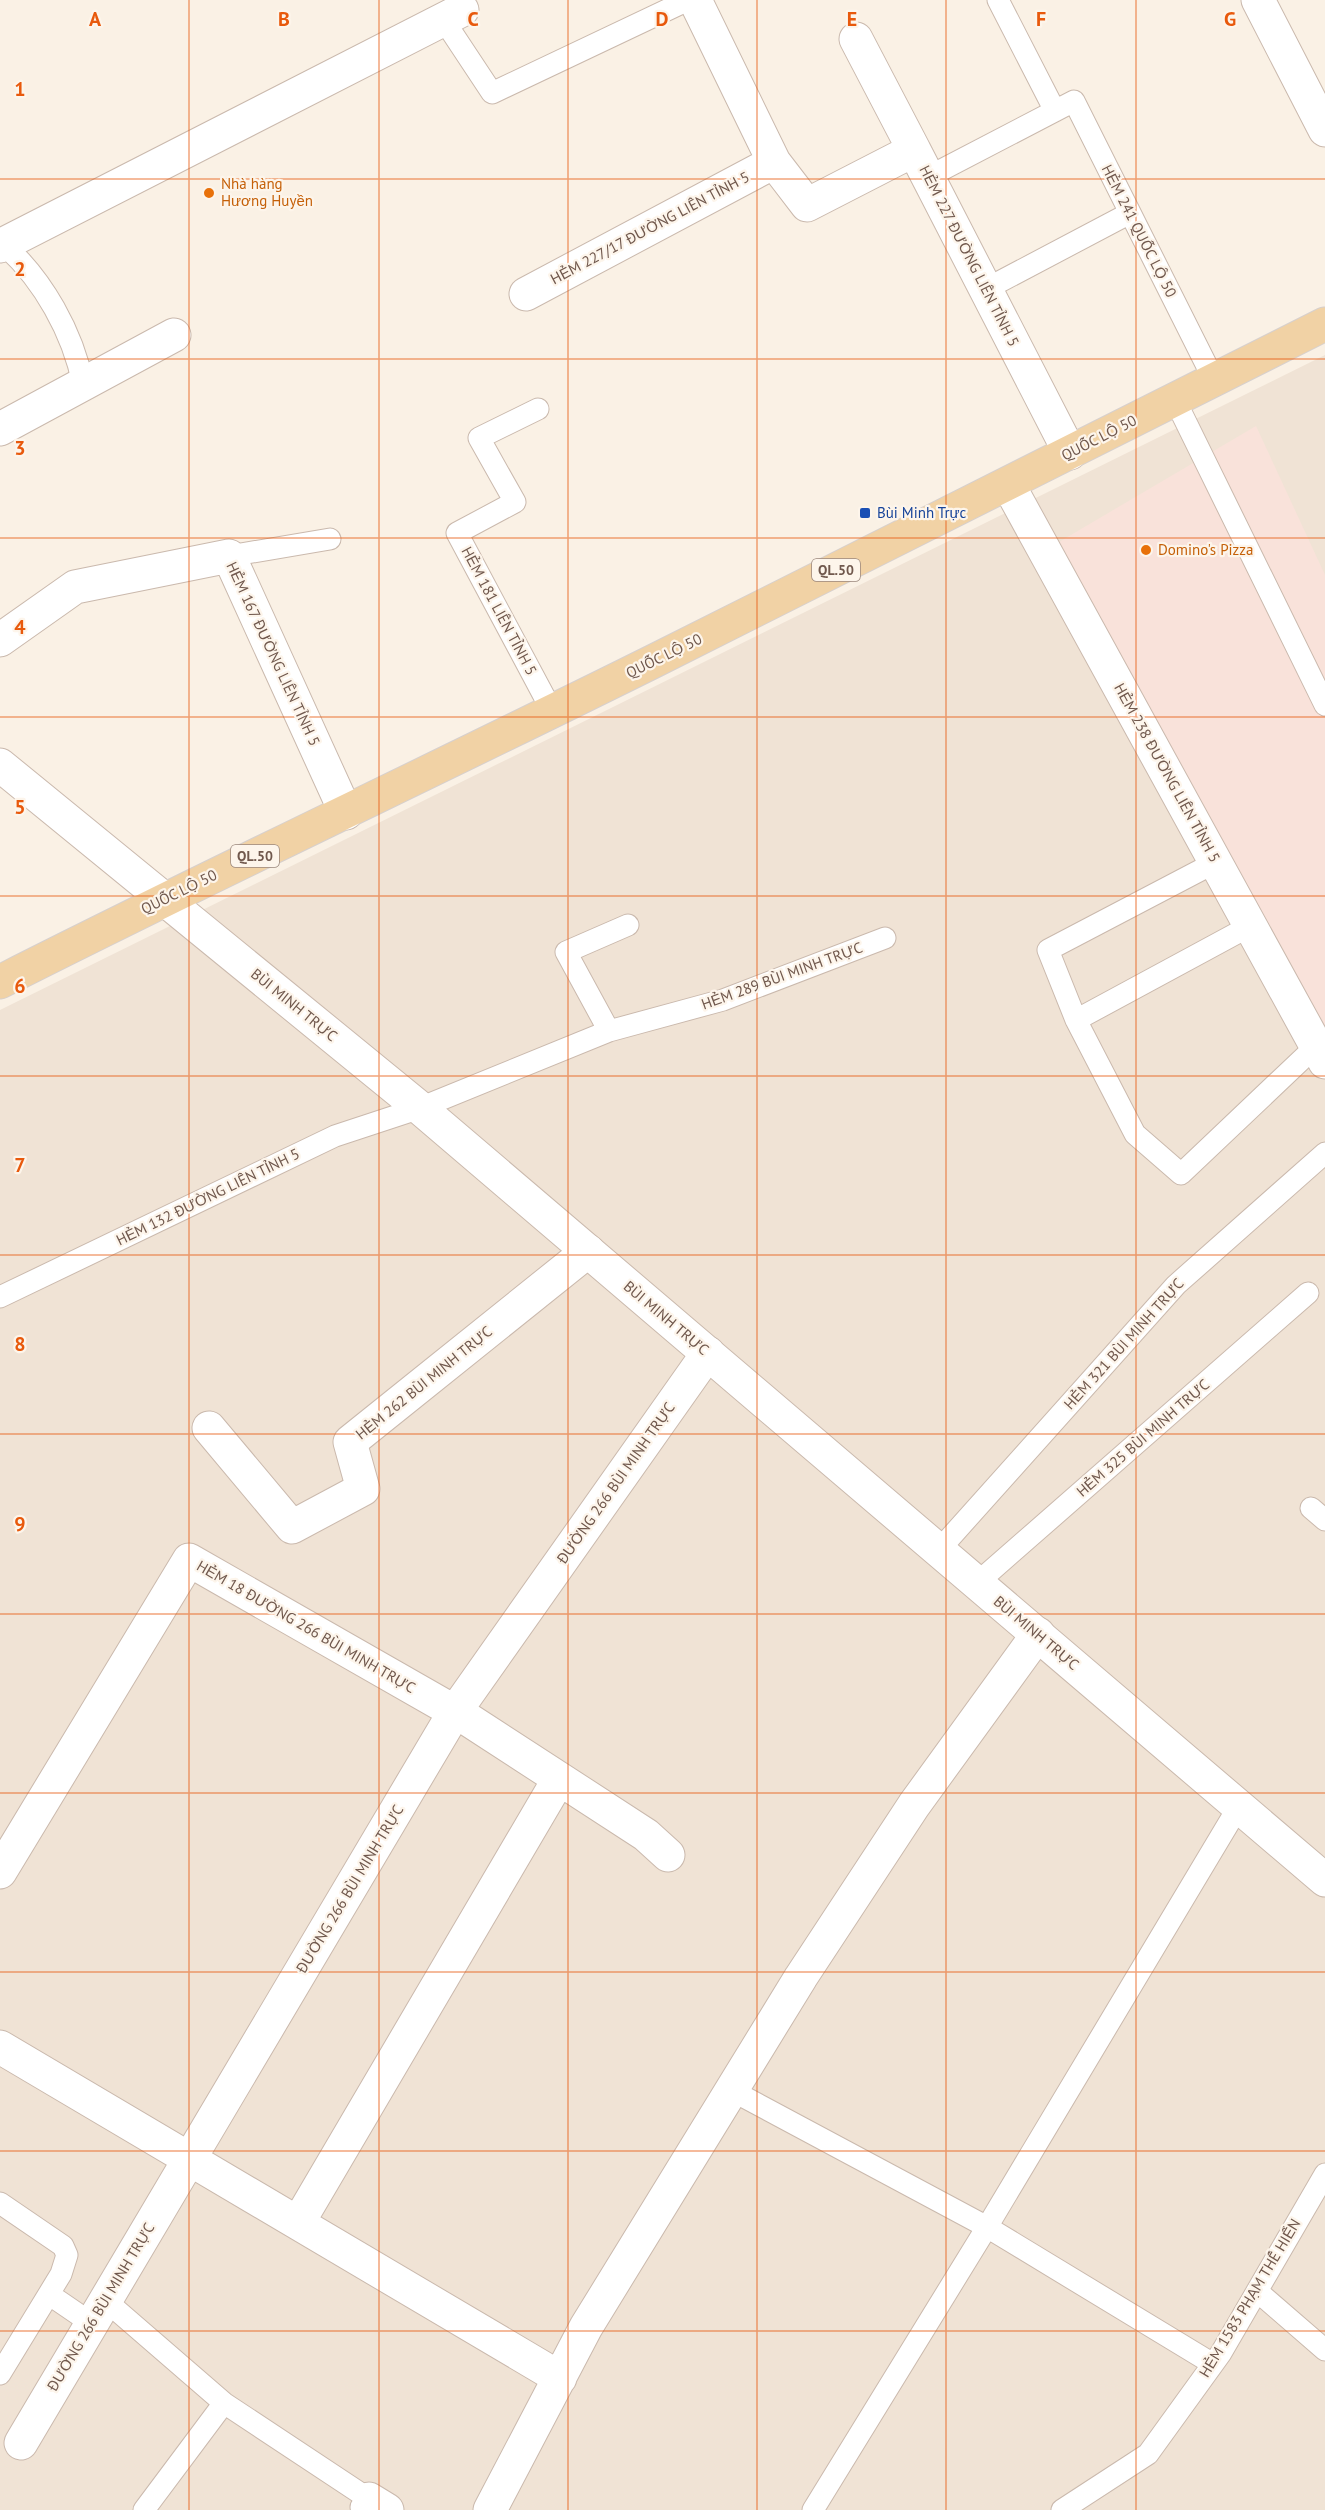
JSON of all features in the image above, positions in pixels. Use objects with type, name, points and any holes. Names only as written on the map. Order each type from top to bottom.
[{"type":"main road","name":"QUỐC LỘ 50","points":[[0,981],[552,711],[1325,324]]},
{"type":"street","name":"HẺM 227 ĐƯỜNG LIÊN TỈNH 5","points":[[695,0],[774,162],[807,205],[921,164],[1070,453]]},
{"type":"street","points":[[1258,0],[1325,130]]},
{"type":"street","points":[[2,245],[453,14]]},
{"type":"street","points":[[856,39],[921,164]]},
{"type":"street","name":"HẺM 227/17 ĐƯỜNG LIÊN TỈNH 5","points":[[526,294],[774,162]]},
{"type":"street","points":[[0,429],[174,335]]},
{"type":"street","name":"HẺM 238 ĐƯỜNG LIÊN TỈNH 5","points":[[1008,484],[1321,1054]]},
{"type":"street","name":"HẺM 167 ĐƯỜNG LIÊN TỈNH 5","points":[[0,640],[75,587],[229,556],[346,813]]},
{"type":"street","name":"BÙI MINH TRỰC","points":[[0,765],[420,1108],[1239,1806],[1321,1869]]},
{"type":"street","name":"HẺM 262 BÙI MINH TRỰC","points":[[209,1428],[292,1527],[363,1489],[350,1442],[588,1251]]},
{"type":"street","name":"ĐƯỜNG 266 BÙI MINH TRỰC","points":[[21,2443],[454,1713],[708,1353]]},
{"type":"street","name":"HẺM 18 ĐƯỜNG 266 BÙI MINH TRỰC","points":[[0,1872],[189,1560],[469,1720],[646,1835],[668,1855]]},
{"type":"street","points":[[490,2510],[586,2327],[801,1977],[914,1805],[1038,1634]]},
{"type":"street","points":[[298,2223],[559,1779]]},
{"type":"street","points":[[0,2047],[560,2378]]},
{"type":"lane","points":[[453,14],[492,93],[688,0]]},
{"type":"lane","points":[[998,0],[1055,111]]},
{"type":"lane","name":"HẺM 241 QUỐC LỘ 50","points":[[921,164],[1055,111],[1074,101],[1214,380]]},
{"type":"lane","points":[[986,289],[1130,213]]},
{"type":"lane","points":[[2,245],[31,273],[59,319],[77,354],[83,384]]},
{"type":"lane","points":[[1175,400],[1325,705]]},
{"type":"lane","name":"HẺM 181 LIÊN TỈNH 5","points":[[538,409],[479,438],[515,502],[457,533],[552,711]]},
{"type":"lane","points":[[229,556],[330,538]]},
{"type":"lane","points":[[1216,862],[1048,950],[1076,1020],[1135,1134],[1181,1174],[1321,1054]]},
{"type":"lane","points":[[609,1031],[566,952],[628,925]]},
{"type":"lane","points":[[1076,1020],[1250,926]]},
{"type":"lane","name":"HẺM 289 BÙI MINH TRỰC","points":[[420,1108],[609,1031],[723,1000],[885,938]]},
{"type":"lane","name":"HẺM 132 ĐƯỜNG LIÊN TỈNH 5","points":[[0,1297],[335,1137],[420,1108]]},
{"type":"lane","name":"HẺM 321 BÙI MINH TRỰC","points":[[939,1550],[1176,1286],[1325,1153]]},
{"type":"lane","name":"HẺM 325 BÙI MINH TRỰC","points":[[977,1584],[1308,1293]]},
{"type":"lane","points":[[813,2510],[987,2227],[1239,1806]]},
{"type":"lane","points":[[731,2091],[987,2227],[1213,2364]]},
{"type":"lane","name":"HẺM 1583 PHẠM THẾ HIỂN","points":[[1062,2510],[1148,2454],[1213,2364],[1325,2174]]},
{"type":"lane","points":[[0,2203],[63,2246],[67,2255],[61,2274],[50,2295],[0,2374]]},
{"type":"lane","points":[[1257,2292],[1325,2350]]},
{"type":"lane","points":[[50,2295],[98,2311],[224,2403],[372,2506]]},
{"type":"lane","points":[[144,2510],[224,2403]]},
{"type":"shaded area","points":[[1325,355],[1325,2510],[0,2510],[0,1010]]},
{"type":"shaded area","points":[[1256,426],[1325,575],[1325,1052],[1042,552]]},
{"type":"place","name":"Nhà hàng Hương Huyền","points":[[209,193]]},
{"type":"place","name":"Bùi Minh Trực","points":[[865,513]]},
{"type":"place","name":"Domino's Pizza","points":[[1146,550]]}]
